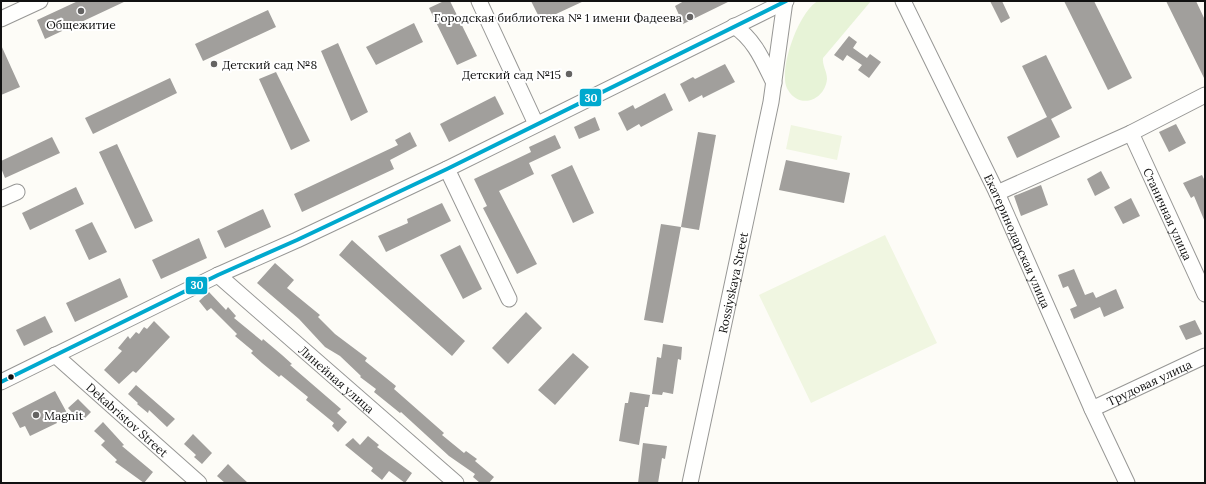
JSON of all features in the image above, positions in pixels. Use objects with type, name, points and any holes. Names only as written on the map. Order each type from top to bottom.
[{"type":"street","points":[[1,19],[40,1]]},
{"type":"street","points":[[479,1],[536,124]]},
{"type":"street","points":[[1,382],[218,275],[297,240],[447,169],[786,1]]},
{"type":"street","name":"Rossiyskaya Street","points":[[690,483],[774,82],[786,1]]},
{"type":"street","name":"Екатеринодарская улица","points":[[903,1],[997,193],[1092,409],[1127,483]]},
{"type":"street","points":[[734,26],[746,34],[753,42],[774,82]]},
{"type":"street","points":[[997,193],[1131,133],[1205,95]]},
{"type":"street","name":"Станичная улица","points":[[1131,133],[1205,294]]},
{"type":"street","points":[[447,169],[509,299]]},
{"type":"street","points":[[1,199],[17,192]]},
{"type":"street","name":"Линейная улица","points":[[218,275],[456,483]]},
{"type":"street","name":"Dekabristov Street","points":[[55,355],[199,483]]},
{"type":"street","name":"Трудовая улица","points":[[1092,409],[1205,356]]},
{"type":"green space","points":[[818,1],[871,1],[823,58],[827,79],[822,92],[817,97],[805,101],[799,100],[788,90],[785,81],[785,69],[797,29],[804,16]]},
{"type":"green space","points":[[791,125],[842,136],[837,160],[786,149]]},
{"type":"green space","points":[[885,235],[937,343],[811,403],[759,295]]},
{"type":"building","name":"Общежитие","points":[[78,1],[126,1],[45,39],[37,20]]},
{"type":"building","points":[[444,1],[450,1],[477,56],[457,65],[429,8]]},
{"type":"building","points":[[531,1],[584,1],[541,21]]},
{"type":"building","points":[[684,1],[730,1],[683,24],[675,6]]},
{"type":"building","points":[[990,1],[1002,1],[1010,18],[1001,23]]},
{"type":"building","points":[[1064,1],[1094,1],[1132,78],[1108,90]]},
{"type":"building","points":[[1166,1],[1196,1],[1205,20],[1205,80]]},
{"type":"building","points":[[268,10],[276,27],[203,61],[195,44]]},
{"type":"building","points":[[414,23],[423,42],[376,65],[366,47]]},
{"type":"building","points":[[849,36],[857,42],[853,48],[867,58],[870,54],[881,62],[869,78],[858,70],[862,65],[847,55],[843,61],[834,55]]},
{"type":"building","points":[[338,43],[368,112],[351,121],[321,51]]},
{"type":"building","points":[[1,45],[20,87],[1,95]]},
{"type":"building","points":[[1046,55],[1072,108],[1051,119],[1060,137],[1017,158],[1007,137],[1047,117],[1022,66]]},
{"type":"building","points":[[725,64],[735,82],[703,98],[702,95],[689,102],[680,84],[693,77],[695,79]]},
{"type":"building","points":[[276,72],[310,141],[291,150],[259,79]]},
{"type":"building","points":[[170,78],[177,93],[93,134],[85,118]]},
{"type":"building","points":[[665,93],[673,110],[641,127],[639,124],[627,131],[618,113],[633,105],[635,109]]},
{"type":"building","points":[[495,96],[504,114],[449,142],[440,124]]},
{"type":"building","points":[[595,117],[600,130],[579,139],[574,127]]},
{"type":"building","points":[[1176,124],[1186,143],[1169,152],[1159,132]]},
{"type":"building","points":[[410,132],[417,146],[390,160],[394,169],[302,212],[294,194],[398,145],[395,140]]},
{"type":"building","points":[[698,132],[716,135],[699,230],[681,227]]},
{"type":"building","points":[[555,135],[561,148],[529,163],[534,174],[499,191],[537,264],[517,274],[483,208],[487,206],[474,179],[531,152],[529,147]]},
{"type":"building","points":[[52,137],[60,153],[5,178],[1,168],[1,161]]},
{"type":"building","points":[[117,144],[153,221],[135,229],[99,152]]},
{"type":"building","points":[[786,160],[850,173],[844,203],[779,190]]},
{"type":"building","points":[[572,165],[594,213],[573,223],[551,175]]},
{"type":"building","points":[[1101,171],[1110,188],[1095,196],[1087,179]]},
{"type":"building","points":[[1202,175],[1205,181],[1205,222],[1194,196],[1191,198],[1183,183]]},
{"type":"building","points":[[1041,185],[1048,205],[1021,216],[1014,196]]},
{"type":"building","points":[[76,187],[84,204],[30,230],[22,213]]},
{"type":"building","points":[[1131,198],[1140,216],[1123,224],[1114,207]]},
{"type":"building","points":[[442,203],[451,221],[386,252],[378,236],[408,223],[407,219]]},
{"type":"building","points":[[263,209],[271,227],[225,248],[217,231]]},
{"type":"building","points":[[92,222],[107,252],[89,260],[75,230]]},
{"type":"building","points":[[661,224],[681,227],[663,323],[644,320]]},
{"type":"building","points":[[199,238],[207,258],[161,279],[152,260]]},
{"type":"building","points":[[352,240],[465,341],[452,356],[339,255]]},
{"type":"building","points":[[460,245],[482,289],[463,299],[440,255]]},
{"type":"building","points":[[275,263],[294,280],[287,288],[320,315],[318,317],[335,334],[367,358],[365,361],[396,386],[394,389],[444,433],[442,435],[464,453],[466,451],[477,459],[475,461],[494,477],[489,483],[480,483],[473,477],[475,474],[449,456],[401,412],[400,413],[374,392],[376,389],[360,377],[361,376],[340,356],[325,347],[299,319],[257,283]]},
{"type":"building","points":[[1074,269],[1085,295],[1093,292],[1096,298],[1116,289],[1124,308],[1104,317],[1100,307],[1074,319],[1070,309],[1077,306],[1068,286],[1063,288],[1058,275]]},
{"type":"building","points":[[120,278],[128,297],[75,322],[66,303]]},
{"type":"building","points":[[209,292],[226,310],[228,307],[236,316],[234,318],[282,355],[292,364],[290,365],[341,409],[337,413],[347,422],[338,432],[332,426],[334,423],[306,400],[308,397],[281,375],[279,377],[251,353],[253,351],[235,336],[237,334],[211,308],[207,311],[199,301]]},
{"type":"building","points":[[526,312],[542,328],[508,364],[492,348]]},
{"type":"building","points":[[45,316],[53,332],[24,346],[16,330]]},
{"type":"building","points":[[1195,320],[1202,334],[1186,340],[1179,326]]},
{"type":"building","points":[[154,321],[170,337],[136,373],[133,371],[119,384],[104,370],[122,351],[118,348],[128,336],[130,339],[136,332],[139,334],[144,327],[147,329]]},
{"type":"building","points":[[663,344],[682,347],[681,360],[678,359],[673,394],[663,392],[662,395],[652,394],[657,357],[661,358]]},
{"type":"building","points":[[573,353],[589,367],[555,405],[538,390]]},
{"type":"building","points":[[136,385],[175,419],[167,427],[149,410],[148,413],[137,404],[138,403],[128,394]]},
{"type":"building","name":"Magnit","points":[[55,391],[67,413],[55,419],[57,423],[30,436],[25,426],[20,428],[12,413]]},
{"type":"building","points":[[630,392],[650,395],[648,407],[645,407],[639,445],[619,441],[625,403],[628,403]]},
{"type":"building","points":[[78,399],[91,412],[81,422],[68,408]]},
{"type":"building","points":[[103,422],[124,445],[122,446],[153,472],[144,483],[115,462],[117,460],[101,445],[105,441],[94,431]]},
{"type":"building","points":[[193,434],[212,453],[202,464],[194,457],[196,455],[184,444]]},
{"type":"building","points":[[368,436],[379,445],[377,447],[412,473],[405,483],[389,471],[382,480],[371,471],[373,468],[345,445],[353,438],[360,445]]},
{"type":"building","points":[[643,443],[667,446],[665,459],[662,458],[658,483],[638,483]]},
{"type":"building","points":[[228,464],[248,483],[225,483],[217,476]]},
{"type":"transit line","name":"30","points":[[1,382],[218,275],[297,240],[447,169],[786,1]]},
{"type":"place","name":"Общежитие","points":[[81,11]]},
{"type":"place","name":"Городская библиотека № 1 имени Фадеева","points":[[690,17]]},
{"type":"place","name":"Детский сад №8","points":[[214,64]]},
{"type":"place","name":"Детский сад №15","points":[[569,74]]},
{"type":"place","name":"Magnit","points":[[36,415]]}]
